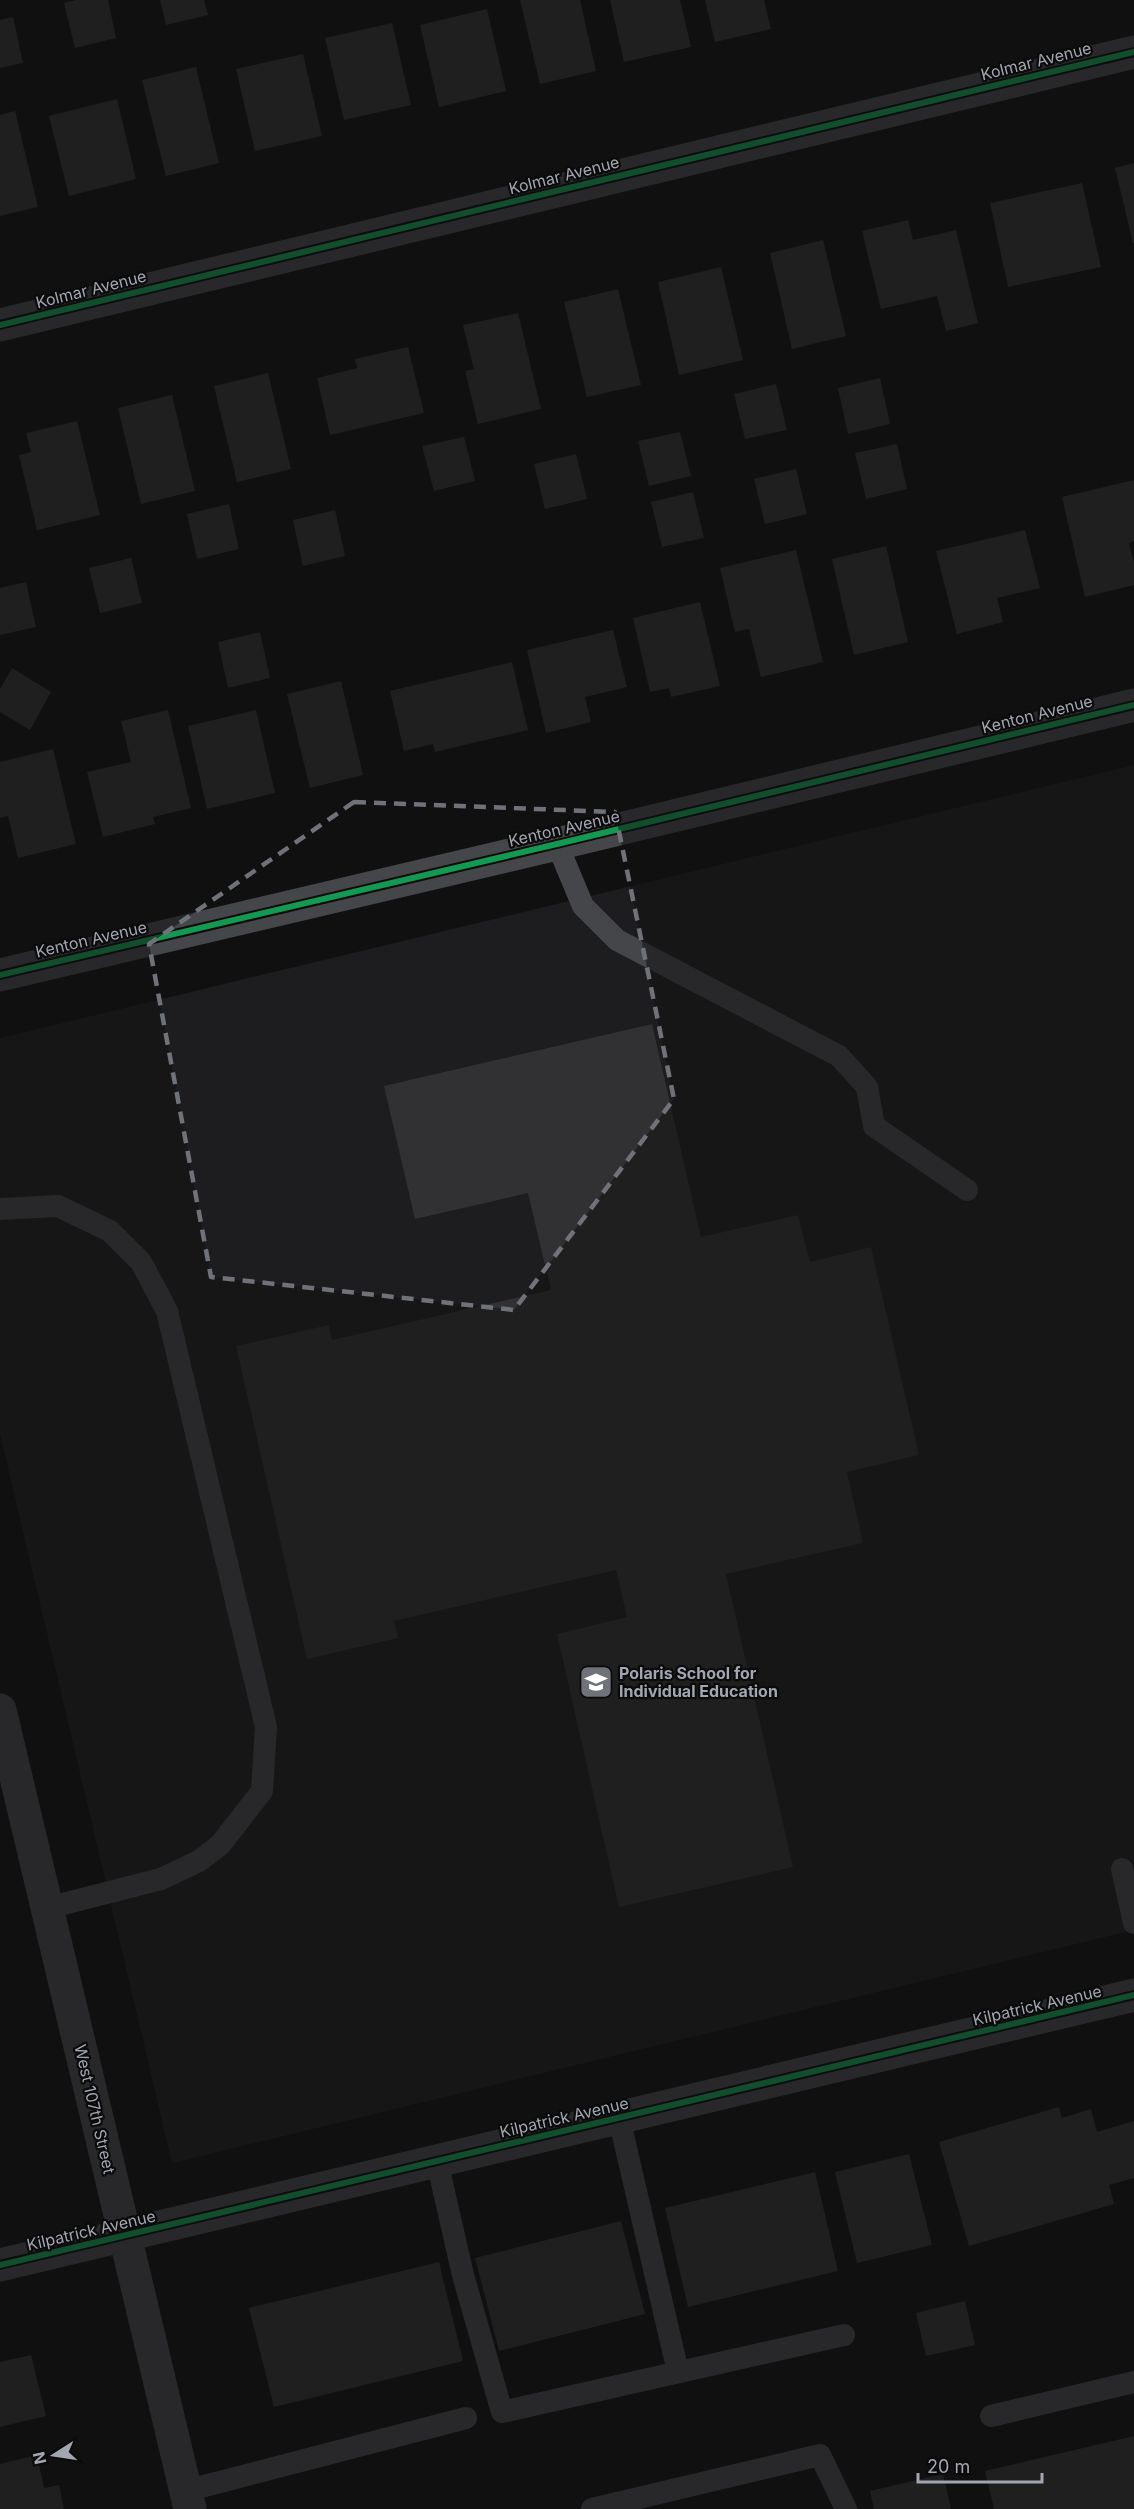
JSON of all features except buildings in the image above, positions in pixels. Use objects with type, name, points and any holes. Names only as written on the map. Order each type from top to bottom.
[{"type":"street","name":"Kolmar Avenue","points":[[0,325],[1134,52]]},
{"type":"street","name":"Kenton Avenue","points":[[0,975],[1134,705]]},
{"type":"street","name":"West 107th Street","points":[[0,1710],[187,2500]]},
{"type":"street","name":"Kilpatrick Avenue","points":[[0,2265],[1134,1995]]},
{"type":"lane","points":[[557,844],[583,906],[617,940],[839,1056],[867,1087],[874,1126],[967,1190]]},
{"type":"lane","points":[[0,1209],[58,1206],[110,1232],[141,1262],[167,1311],[266,1727],[262,1791],[220,1845],[199,1861],[161,1879],[47,1908]]},
{"type":"lane","points":[[1122,1869],[1134,1923]]},
{"type":"lane","points":[[619,2118],[678,2372]]},
{"type":"lane","points":[[437,2161],[463,2275],[502,2412],[844,2335]]},
{"type":"lane","points":[[991,2416],[1134,2382]]},
{"type":"lane","points":[[187,2500],[466,2418]]},
{"type":"lane","points":[[592,2509],[820,2455],[846,2509]]},
{"type":"highlighted area","points":[[354,802],[615,812],[674,1099],[514,1310],[211,1277],[149,944]]},
{"type":"shaded area","name":"Polaris School for Individual Education","points":[[1134,765],[1134,1930],[172,2163],[0,1434],[0,1038]]},
{"type":"cycle path","points":[[0,325],[1134,52]]},
{"type":"cycle path","points":[[0,975],[1134,705]]},
{"type":"cycle path","points":[[0,2265],[1134,1995]]},
{"type":"place","name":"Polaris School for Individual Education","points":[[596,1682]]}]
